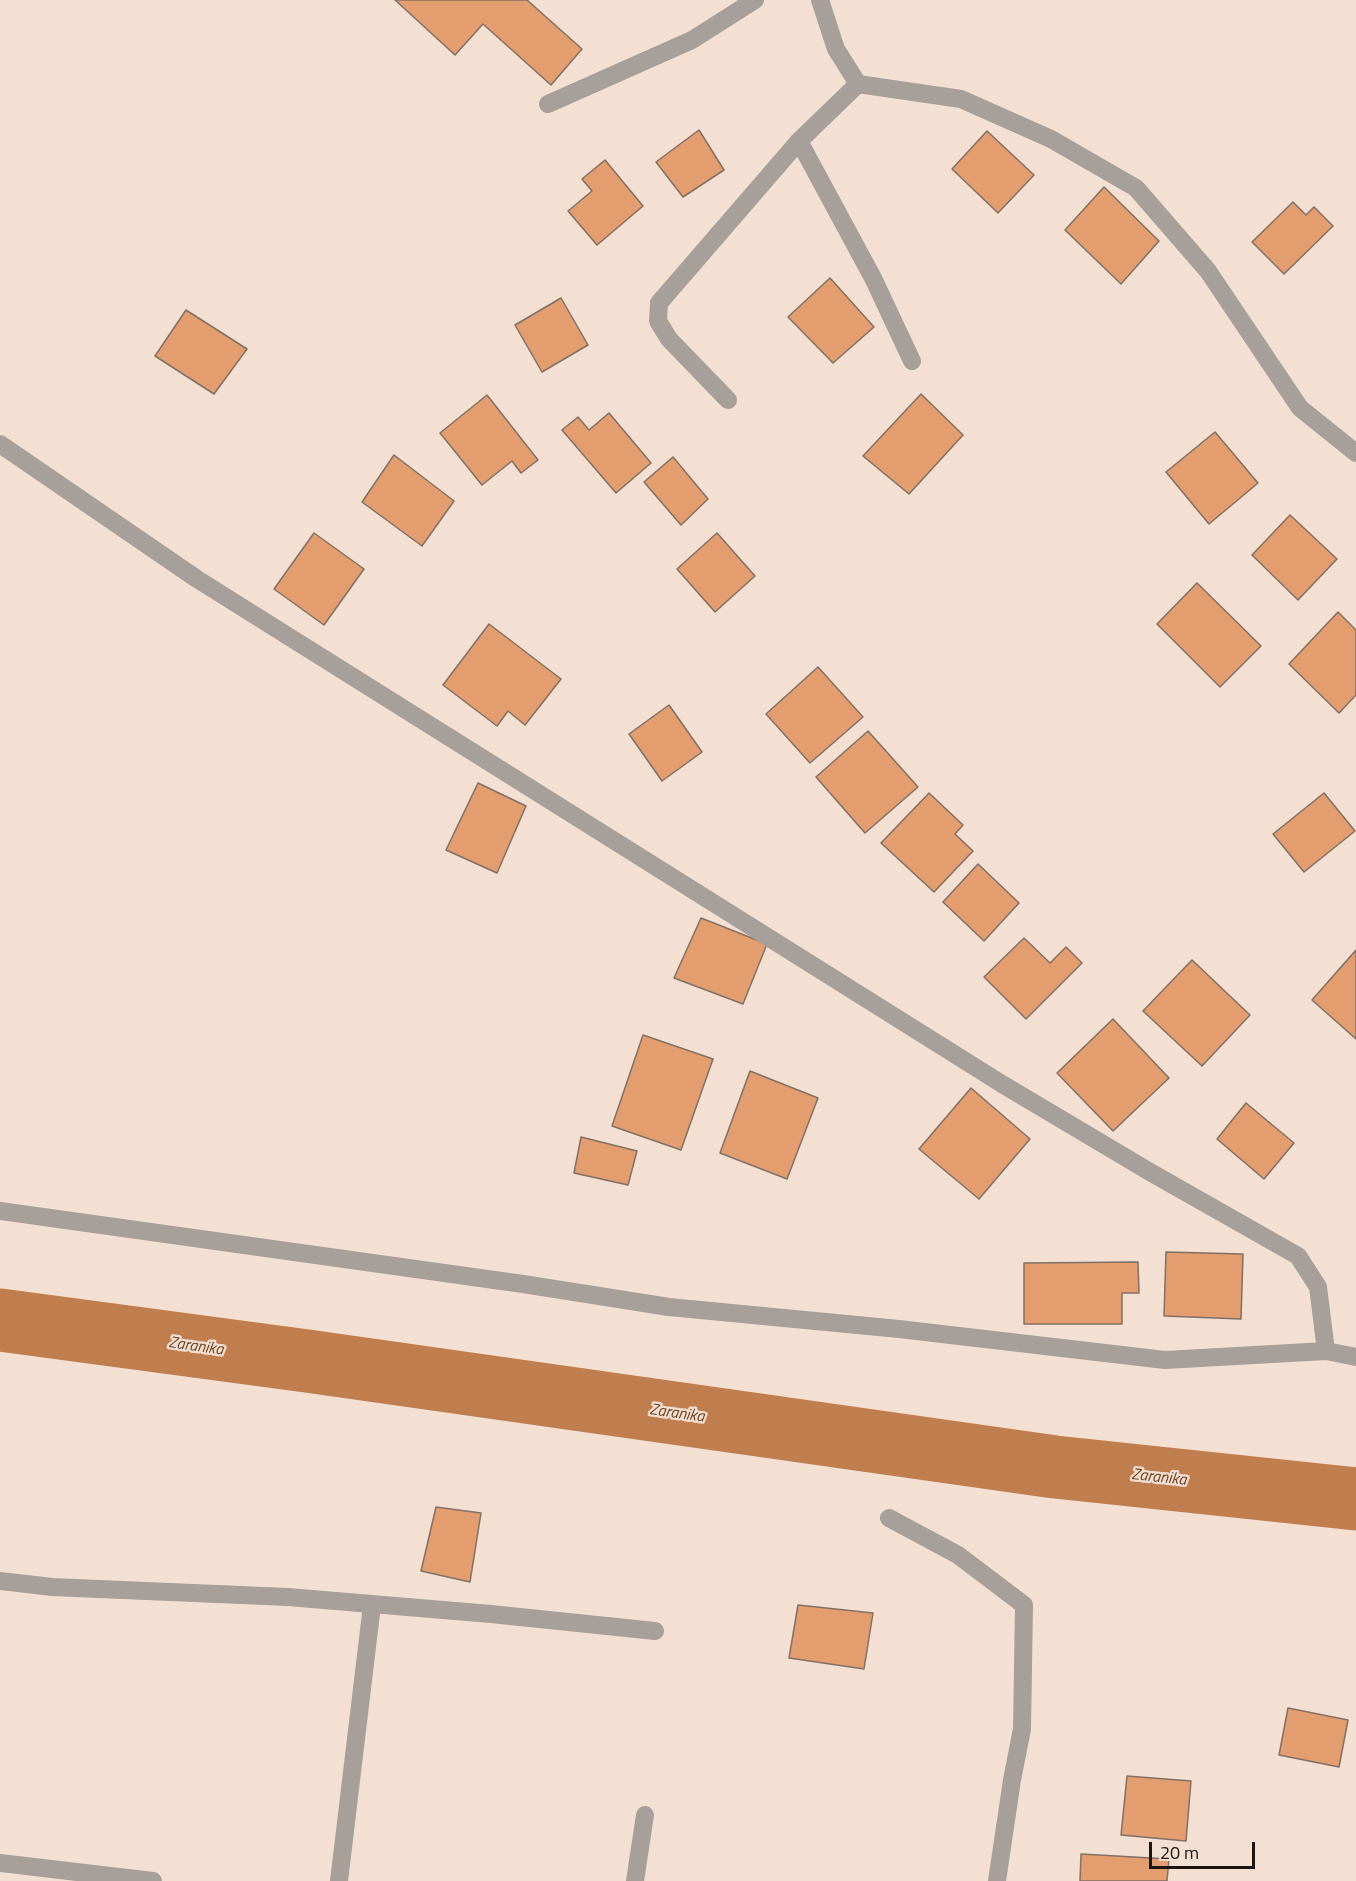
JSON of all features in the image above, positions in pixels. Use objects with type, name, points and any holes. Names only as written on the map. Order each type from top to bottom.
[{"type":"street","points":[[548,104],[692,40],[755,0]]},
{"type":"street","points":[[820,0],[836,49],[858,84],[961,99],[1051,139],[1136,188],[1208,271],[1300,408],[1356,453]]},
{"type":"street","points":[[728,400],[669,339],[658,321],[659,303],[799,141],[858,84]]},
{"type":"street","points":[[799,141],[873,278],[912,361]]},
{"type":"street","points":[[0,444],[207,585],[1002,1084],[1150,1172],[1299,1256],[1318,1287],[1326,1351]]},
{"type":"street","points":[[0,1211],[523,1284],[669,1307],[899,1329],[1165,1360],[1326,1351],[1356,1357]]},
{"type":"street","points":[[889,1518],[958,1554],[1024,1605],[1022,1729],[1012,1780],[998,1881]]},
{"type":"street","points":[[0,1581],[52,1587],[288,1597],[655,1631]]},
{"type":"street","points":[[339,1881],[372,1605]]},
{"type":"street","points":[[635,1881],[645,1815]]},
{"type":"street","points":[[0,1863],[153,1881]]},
{"type":"building","points":[[395,0],[527,0],[582,49],[551,85],[483,24],[455,55]]},
{"type":"building","points":[[699,130],[724,170],[683,197],[656,162]]},
{"type":"building","points":[[987,131],[1034,175],[998,213],[952,169]]},
{"type":"building","points":[[605,160],[643,206],[597,245],[568,211],[592,191],[582,179]]},
{"type":"building","points":[[1104,187],[1159,241],[1121,284],[1065,230]]},
{"type":"building","points":[[1293,202],[1306,215],[1314,207],[1333,226],[1284,274],[1252,242]]},
{"type":"building","points":[[830,278],[874,327],[833,363],[788,317]]},
{"type":"building","points":[[561,298],[588,345],[542,372],[515,325]]},
{"type":"building","points":[[186,310],[247,349],[214,394],[155,356]]},
{"type":"building","points":[[921,394],[963,435],[909,494],[863,456]]},
{"type":"building","points":[[487,395],[538,460],[521,473],[512,461],[482,485],[440,433]]},
{"type":"building","points":[[609,413],[651,463],[616,493],[562,430],[578,417],[589,430]]},
{"type":"building","points":[[1215,432],[1258,483],[1209,524],[1166,472]]},
{"type":"building","points":[[394,455],[454,501],[422,546],[362,502]]},
{"type":"building","points":[[673,457],[708,499],[681,525],[644,482]]},
{"type":"building","points":[[1290,515],[1337,559],[1298,600],[1252,555]]},
{"type":"building","points":[[314,533],[364,569],[324,625],[274,589]]},
{"type":"building","points":[[717,533],[755,576],[715,612],[677,569]]},
{"type":"building","points":[[1197,583],[1261,646],[1220,687],[1157,624]]},
{"type":"building","points":[[1338,612],[1356,630],[1356,695],[1339,713],[1289,664]]},
{"type":"building","points":[[489,624],[561,679],[525,725],[508,711],[497,726],[443,685]]},
{"type":"building","points":[[818,667],[863,717],[810,763],[766,714]]},
{"type":"building","points":[[669,705],[702,752],[662,781],[629,734]]},
{"type":"building","points":[[868,731],[918,787],[865,833],[816,777]]},
{"type":"building","points":[[478,783],[526,806],[497,873],[446,850]]},
{"type":"building","points":[[929,793],[963,825],[955,834],[973,851],[934,892],[881,843]]},
{"type":"building","points":[[1324,793],[1355,831],[1304,872],[1273,834]]},
{"type":"building","points":[[978,864],[1019,903],[984,941],[943,902]]},
{"type":"building","points":[[701,918],[767,944],[743,1004],[674,978]]},
{"type":"building","points":[[1024,938],[1050,963],[1066,947],[1082,963],[1026,1019],[984,977]]},
{"type":"building","points":[[1356,950],[1356,1039],[1312,1000]]},
{"type":"building","points":[[1192,960],[1250,1015],[1202,1066],[1143,1011]]},
{"type":"building","points":[[1113,1019],[1169,1078],[1113,1131],[1057,1073]]},
{"type":"building","points":[[643,1035],[713,1059],[681,1150],[612,1126]]},
{"type":"building","points":[[750,1071],[818,1098],[787,1179],[720,1153]]},
{"type":"building","points":[[971,1088],[1030,1139],[979,1199],[919,1149]]},
{"type":"building","points":[[1246,1103],[1294,1143],[1264,1179],[1217,1139]]},
{"type":"building","points":[[581,1137],[637,1151],[628,1185],[574,1173]]},
{"type":"building","points":[[1166,1252],[1243,1254],[1241,1319],[1164,1316]]},
{"type":"building","points":[[1138,1262],[1139,1293],[1122,1293],[1122,1324],[1024,1324],[1024,1263]]},
{"type":"building","points":[[436,1507],[481,1513],[470,1582],[421,1571]]},
{"type":"building","points":[[798,1605],[873,1613],[864,1669],[789,1658]]},
{"type":"building","points":[[1288,1708],[1348,1720],[1339,1767],[1279,1755]]},
{"type":"building","points":[[1127,1776],[1191,1781],[1186,1841],[1121,1835]]},
{"type":"building","points":[[1081,1854],[1169,1859],[1167,1881],[1080,1881]]},
{"type":"waterway","name":"Zaranika","points":[[0,1320],[1055,1467],[1356,1499]]}]
